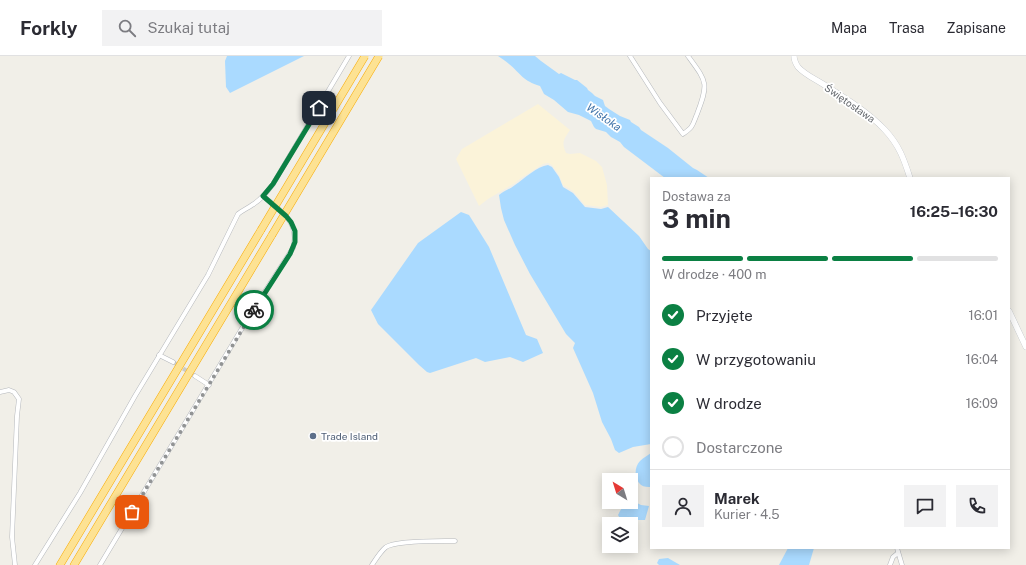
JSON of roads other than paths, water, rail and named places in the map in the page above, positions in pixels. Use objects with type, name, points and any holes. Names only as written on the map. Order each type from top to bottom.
[{"type":"highway","points":[[60,565],[365,56]]},
{"type":"highway","points":[[74,565],[379,56]]},
{"type":"street","points":[[35,565],[80,493],[135,396],[208,275],[238,214],[254,204],[273,184],[349,56]]},
{"type":"street","points":[[630,56],[660,103],[683,134],[692,128],[704,91],[701,75],[688,56]]},
{"type":"street","name":"Świętosława","points":[[794,56],[798,67],[805,73],[850,101],[884,129],[899,147],[910,177]]},
{"type":"street","points":[[100,565],[253,310],[293,248],[295,231],[291,222],[263,196]]},
{"type":"street","points":[[1010,313],[1026,346]]},
{"type":"street","points":[[160,355],[173,362]]},
{"type":"street","points":[[196,376],[209,385]]},
{"type":"street","points":[[0,392],[9,390],[14,392],[19,399],[12,538],[15,565]]},
{"type":"street","points":[[372,565],[382,551],[392,544],[422,541],[455,541]]},
{"type":"street","points":[[897,549],[902,565]]},
{"type":"street","points":[[890,565],[893,558],[898,553]]},
{"type":"water","points":[[227,56],[304,56],[230,93],[226,87],[225,61]]},
{"type":"water","name":"Wisłoka","points":[[498,56],[535,56],[559,74],[561,73],[577,80],[595,96],[603,100],[605,106],[609,109],[630,120],[641,130],[708,177],[664,177],[606,132],[596,129],[591,121],[579,115],[568,112],[544,94],[540,86],[526,79]]},
{"type":"water","points":[[548,165],[552,167],[559,177],[563,187],[573,193],[585,207],[601,209],[608,207],[639,236],[650,250],[650,444],[633,447],[619,453],[615,450],[602,422],[593,393],[573,348],[575,343],[566,334],[530,274],[504,220],[499,195],[535,170]]},
{"type":"water","points":[[461,212],[469,215],[489,247],[526,335],[537,339],[543,353],[523,362],[510,357],[485,362],[476,358],[430,373],[419,365],[378,324],[371,310],[418,243]]},
{"type":"water","points":[[650,454],[650,487],[641,485],[638,481],[638,473],[636,473],[636,470],[640,461]]},
{"type":"water","points":[[638,504],[649,506],[645,520],[638,520],[638,517],[619,517],[619,512],[621,509],[638,509]]},
{"type":"water","points":[[787,549],[814,549],[809,565],[779,565]]},
{"type":"water","points":[[668,558],[680,565],[659,565],[657,563],[659,559]]},
{"type":"tunnel","points":[[173,362],[190,373]]},
{"type":"place","name":"Trade Island","points":[[313,436]]}]
